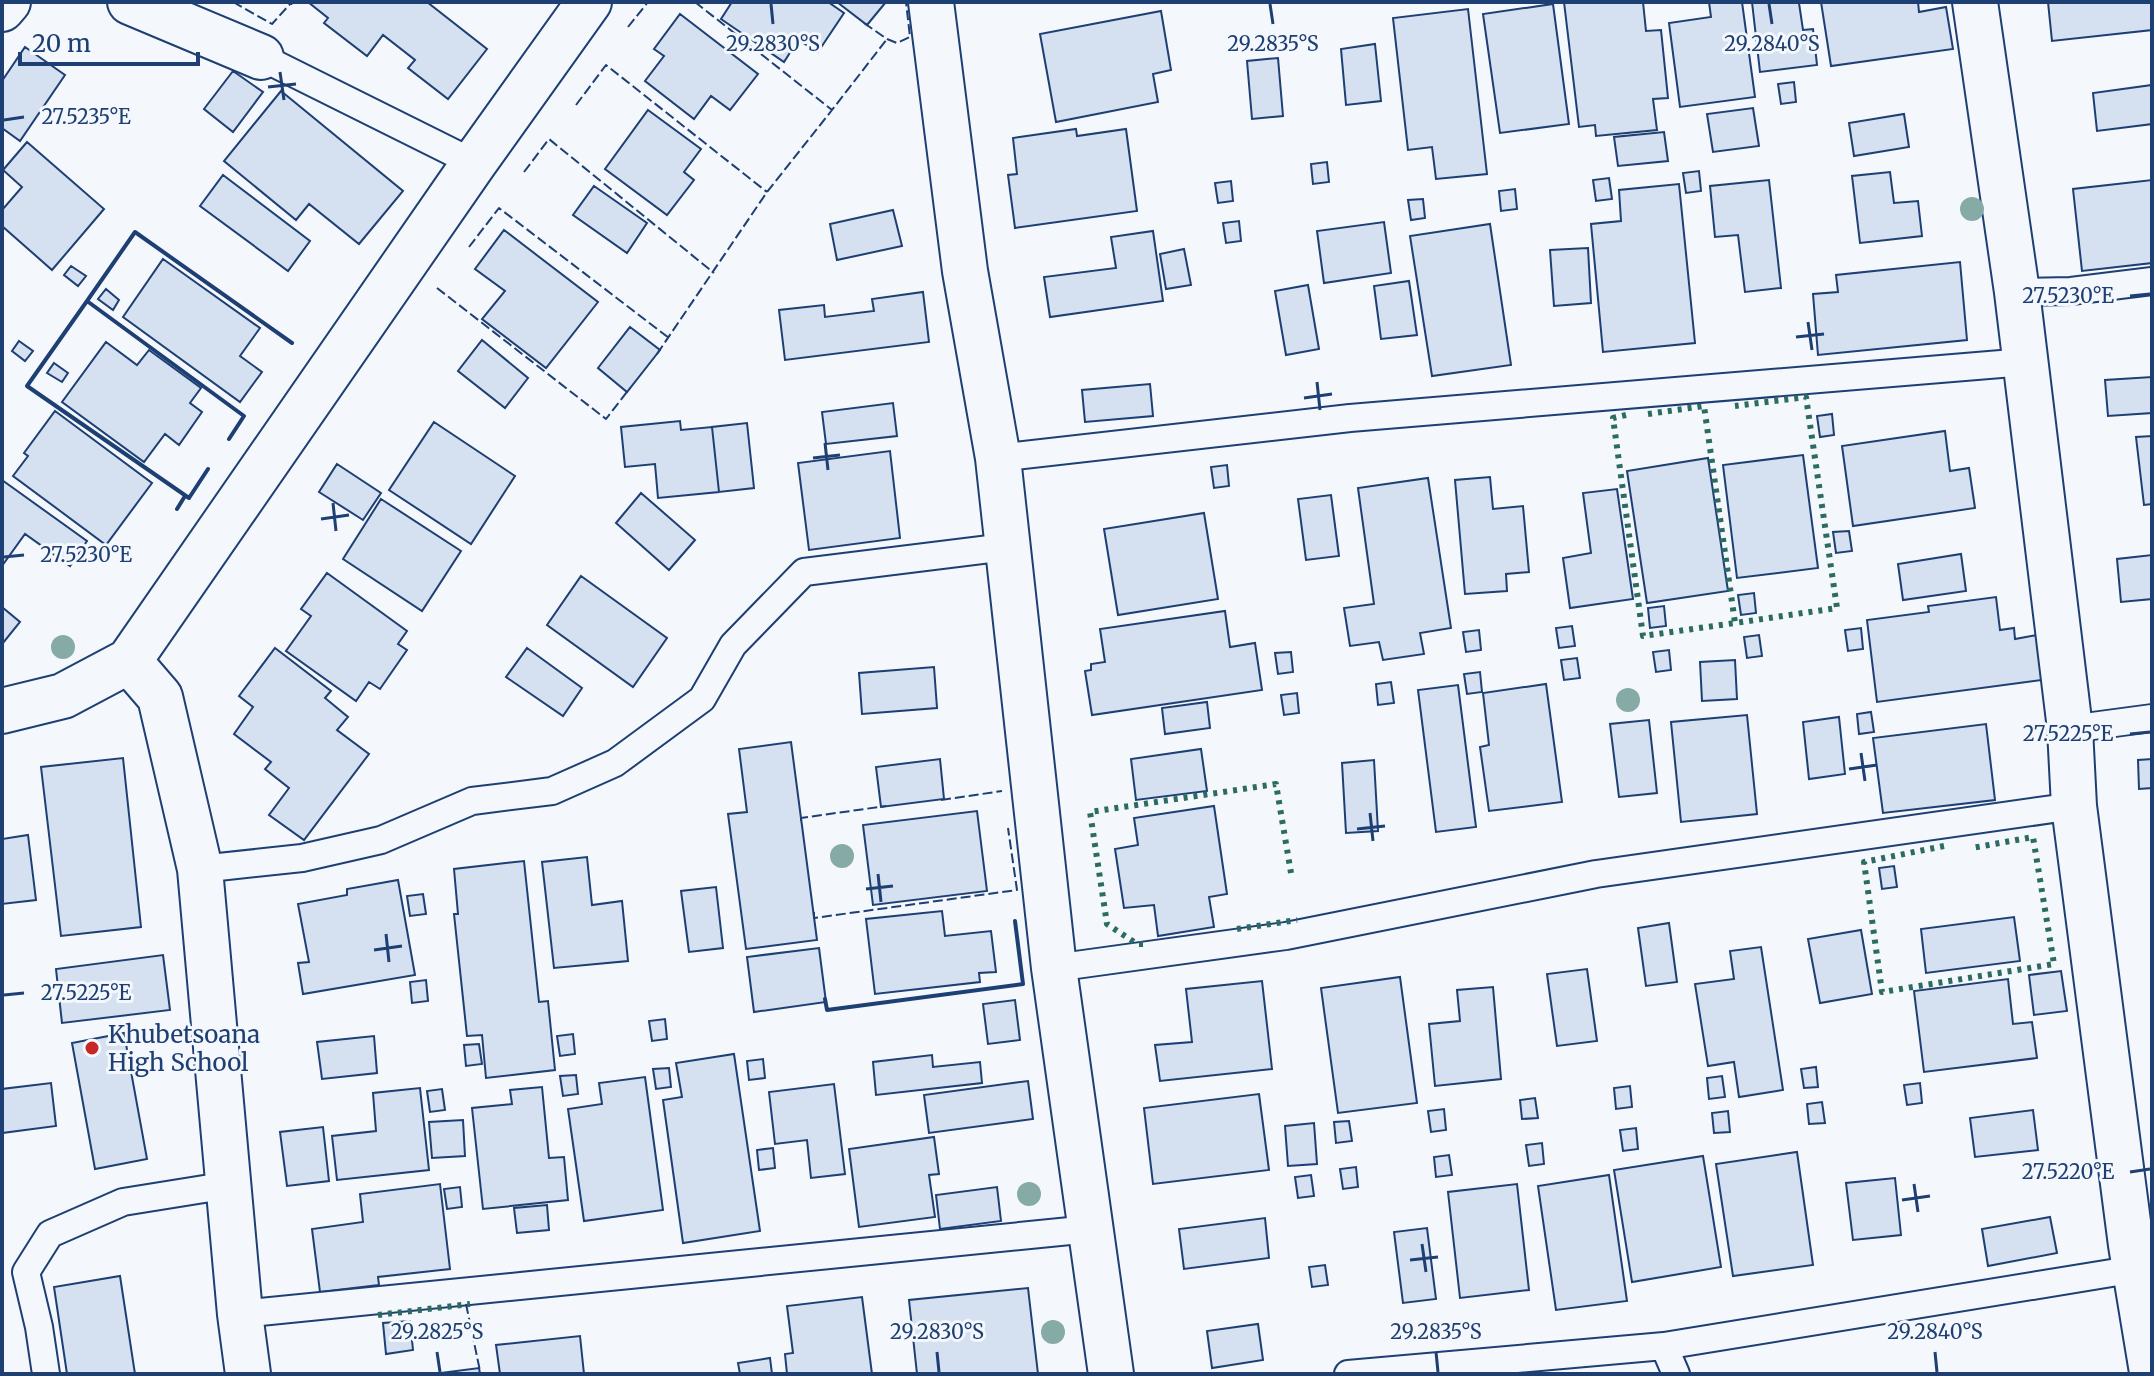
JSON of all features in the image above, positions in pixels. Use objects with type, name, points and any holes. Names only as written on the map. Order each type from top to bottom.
[{"type":"street","points":[[2,9],[8,2]]},
{"type":"street","points":[[130,2],[261,57]]},
{"type":"street","points":[[2,711],[63,696],[129,661],[589,2]]},
{"type":"street","points":[[931,2],[965,271],[998,458],[1054,968],[1111,1374]]},
{"type":"street","points":[[1975,2],[2017,292],[2070,729],[2074,806],[2140,1252],[2152,1372]]},
{"type":"street","points":[[129,661],[160,697],[200,869],[248,1374]]},
{"type":"lane","points":[[261,57],[474,163]]},
{"type":"lane","points":[[2017,292],[2071,291],[2152,281]]},
{"type":"lane","points":[[998,458],[1350,418],[2025,362]]},
{"type":"lane","points":[[200,869],[302,858],[381,840],[472,801],[552,791],[615,763],[702,699],[733,645],[804,572],[1006,547]]},
{"type":"lane","points":[[2070,729],[2152,718]]},
{"type":"lane","points":[[1054,968],[1286,936],[1596,874],[2074,806]]},
{"type":"lane","points":[[46,1374],[26,1272],[50,1234],[123,1202],[229,1185]]},
{"type":"lane","points":[[240,1314],[1090,1229]]},
{"type":"lane","points":[[1348,1374],[1664,1346],[2140,1252]]},
{"type":"lane","points":[[1664,1346],[1676,1374]]},
{"type":"building","points":[[308,2],[427,2],[487,49],[448,99],[408,68],[415,60],[383,35],[367,56],[324,23],[328,18]]},
{"type":"building","points":[[732,2],[828,2],[844,13],[818,52],[798,40],[784,62],[721,19]]},
{"type":"building","points":[[837,2],[886,2],[867,25]]},
{"type":"building","points":[[1564,2],[1643,2],[1646,31],[1661,30],[1668,98],[1653,99],[1657,130],[1596,136],[1595,125],[1579,127]]},
{"type":"building","points":[[1709,2],[1742,2],[1755,97],[1680,107],[1669,23],[1711,17]]},
{"type":"building","points":[[1752,2],[1799,3],[1803,30],[1813,29],[1817,65],[1760,72]]},
{"type":"building","points":[[1821,2],[1918,2],[1919,12],[1946,7],[1953,49],[1831,66]]},
{"type":"building","points":[[2048,2],[2152,2],[2152,30],[2052,41]]},
{"type":"building","points":[[1553,4],[1569,124],[1500,133],[1483,14]]},
{"type":"building","points":[[1468,9],[1487,174],[1436,179],[1432,147],[1408,150],[1393,18]]},
{"type":"building","points":[[1161,11],[1171,70],[1153,74],[1158,102],[1056,122],[1040,34]]},
{"type":"building","points":[[680,14],[758,74],[730,110],[711,96],[694,119],[645,81],[664,56],[654,49]]},
{"type":"building","points":[[1375,44],[1381,101],[1346,105],[1341,49]]},
{"type":"building","points":[[25,47],[65,75],[20,141],[2,128],[2,81]]},
{"type":"building","points":[[1278,58],[1283,116],[1252,119],[1247,61]]},
{"type":"building","points":[[233,71],[263,92],[233,132],[204,109]]},
{"type":"building","points":[[1794,82],[1796,102],[1781,104],[1778,84]]},
{"type":"building","points":[[2152,85],[2152,124],[2097,131],[2093,93]]},
{"type":"building","points":[[281,91],[403,191],[359,244],[309,204],[296,220],[224,161]]},
{"type":"building","points":[[1753,108],[1759,146],[1713,152],[1707,114]]},
{"type":"building","points":[[648,110],[701,149],[684,172],[694,180],[667,215],[605,169]]},
{"type":"building","points":[[1904,114],[1909,147],[1854,156],[1849,123]]},
{"type":"building","points":[[1076,129],[1077,136],[1126,129],[1137,211],[1015,228],[1008,175],[1017,174],[1013,138]]},
{"type":"building","points":[[1664,132],[1668,161],[1618,166],[1614,137]]},
{"type":"building","points":[[27,142],[104,209],[52,270],[2,226],[2,210],[22,187],[3,170]]},
{"type":"building","points":[[1327,162],[1329,182],[1313,184],[1311,164]]},
{"type":"building","points":[[1699,171],[1701,191],[1686,193],[1683,173]]},
{"type":"building","points":[[1890,172],[1894,203],[1918,201],[1922,236],[1860,243],[1852,176]]},
{"type":"building","points":[[223,175],[310,241],[288,271],[200,206]]},
{"type":"building","points":[[1609,178],[1612,199],[1596,201],[1593,180]]},
{"type":"building","points":[[1769,180],[1781,288],[1745,292],[1738,235],[1715,237],[1710,186]]},
{"type":"building","points":[[2152,180],[2152,263],[2082,271],[2073,189]]},
{"type":"building","points":[[1231,181],[1233,201],[1218,203],[1215,183]]},
{"type":"building","points":[[1679,184],[1695,343],[1603,352],[1591,224],[1621,221],[1619,190]]},
{"type":"building","points":[[594,186],[647,223],[627,253],[573,215]]},
{"type":"building","points":[[1515,189],[1517,209],[1501,211],[1499,191]]},
{"type":"building","points":[[1423,199],[1425,218],[1411,220],[1408,200]]},
{"type":"building","points":[[893,210],[902,246],[837,260],[830,224]]},
{"type":"building","points":[[1239,221],[1241,241],[1226,243],[1223,223]]},
{"type":"building","points":[[1384,222],[1391,273],[1324,283],[1317,231]]},
{"type":"building","points":[[1490,224],[1511,365],[1432,376],[1410,236]]},
{"type":"building","points":[[504,230],[598,302],[546,368],[482,319],[505,291],[475,269]]},
{"type":"building","points":[[1153,231],[1163,301],[1050,317],[1044,277],[1116,268],[1111,237]]},
{"type":"building","points":[[1588,248],[1591,303],[1554,306],[1550,250]]},
{"type":"building","points":[[1184,249],[1191,285],[1166,289],[1160,254]]},
{"type":"building","points":[[163,259],[260,328],[240,356],[262,372],[240,402],[123,317]]},
{"type":"building","points":[[1960,262],[1967,340],[1818,355],[1813,294],[1838,292],[1836,275]]},
{"type":"building","points":[[71,266],[86,276],[78,286],[64,275]]},
{"type":"building","points":[[1409,281],[1417,335],[1381,339],[1374,286]]},
{"type":"building","points":[[1308,285],[1319,349],[1286,355],[1275,291]]},
{"type":"building","points":[[106,289],[119,300],[113,310],[98,299]]},
{"type":"building","points":[[923,292],[929,342],[785,360],[779,310],[824,305],[825,317],[874,311],[872,299]]},
{"type":"building","points":[[630,327],[660,350],[627,392],[598,368]]},
{"type":"building","points":[[482,340],[528,378],[505,408],[458,371]]},
{"type":"building","points":[[19,341],[33,351],[25,361],[12,351]]},
{"type":"building","points":[[106,342],[137,365],[149,350],[201,388],[190,403],[202,412],[179,445],[165,434],[144,462],[62,402]]},
{"type":"building","points":[[54,363],[68,373],[62,382],[47,373]]},
{"type":"building","points":[[2152,377],[2152,413],[2108,416],[2105,380]]},
{"type":"building","points":[[1150,384],[1153,416],[1085,422],[1082,390]]},
{"type":"building","points":[[893,403],[897,436],[826,444],[822,412]]},
{"type":"building","points":[[55,411],[152,483],[106,545],[13,476],[28,456],[24,453]]},
{"type":"building","points":[[1832,414],[1834,435],[1820,437],[1817,416]]},
{"type":"building","points":[[680,421],[681,430],[712,427],[719,492],[658,498],[655,464],[625,467],[621,427]]},
{"type":"building","points":[[434,422],[515,476],[471,544],[389,490]]},
{"type":"building","points":[[747,423],[754,488],[719,492],[712,427]]},
{"type":"building","points":[[1945,431],[1950,471],[1969,468],[1975,508],[1853,526],[1842,446]]},
{"type":"building","points":[[2152,436],[2152,504],[2144,505],[2136,437]]},
{"type":"building","points":[[890,451],[900,538],[809,550],[798,463]]},
{"type":"building","points":[[1803,455],[1818,568],[1737,578],[1723,465]]},
{"type":"building","points":[[1708,458],[1728,591],[1647,603],[1627,471]]},
{"type":"building","points":[[337,464],[381,493],[363,520],[319,492]]},
{"type":"building","points":[[1227,465],[1229,486],[1214,488],[1211,467]]},
{"type":"building","points":[[1490,477],[1493,509],[1523,506],[1529,572],[1506,574],[1507,591],[1465,594],[1455,480]]},
{"type":"building","points":[[1428,478],[1451,628],[1420,633],[1424,654],[1383,660],[1379,642],[1350,646],[1344,608],[1374,604],[1358,488]]},
{"type":"building","points":[[2,480],[87,541],[70,566],[25,534],[2,566]]},
{"type":"building","points":[[1617,489],[1633,599],[1570,608],[1563,558],[1591,553],[1583,493]]},
{"type":"building","points":[[641,493],[695,540],[669,570],[616,523]]},
{"type":"building","points":[[1331,495],[1339,556],[1306,560],[1298,499]]},
{"type":"building","points":[[381,499],[461,551],[422,611],[343,559]]},
{"type":"building","points":[[1204,513],[1218,599],[1118,615],[1104,529]]},
{"type":"building","points":[[1849,531],[1852,551],[1836,553],[1833,532]]},
{"type":"building","points":[[1961,554],[1966,591],[1903,600],[1898,564]]},
{"type":"building","points":[[2152,555],[2152,599],[2121,602],[2117,559]]},
{"type":"building","points":[[327,573],[407,631],[398,644],[407,650],[380,689],[369,682],[356,701],[286,651],[311,616],[301,609]]},
{"type":"building","points":[[581,576],[667,638],[633,687],[547,625]]},
{"type":"building","points":[[1754,593],[1756,613],[1741,615],[1738,595]]},
{"type":"building","points":[[1996,597],[2000,630],[2014,628],[2015,639],[2037,635],[2042,680],[1877,702],[1867,620],[1929,612],[1928,606]]},
{"type":"building","points":[[1664,606],[1666,626],[1650,628],[1648,608]]},
{"type":"building","points":[[2,607],[20,622],[3,643],[2,643]]},
{"type":"building","points":[[1225,611],[1230,647],[1255,643],[1262,690],[1092,715],[1085,671],[1091,670],[1091,664],[1105,662],[1100,629]]},
{"type":"building","points":[[1572,626],[1575,646],[1559,648],[1556,628]]},
{"type":"building","points":[[1861,628],[1863,649],[1848,651],[1845,630]]},
{"type":"building","points":[[1479,630],[1481,650],[1466,652],[1463,632]]},
{"type":"building","points":[[1759,635],[1762,656],[1747,658],[1744,637]]},
{"type":"building","points":[[275,648],[331,691],[325,698],[348,717],[337,730],[369,754],[304,840],[269,815],[289,788],[265,769],[271,762],[234,734],[253,707],[239,696]]},
{"type":"building","points":[[527,648],[582,688],[563,716],[506,677]]},
{"type":"building","points":[[1669,650],[1671,670],[1656,672],[1653,652]]},
{"type":"building","points":[[1291,652],[1293,672],[1278,674],[1275,653]]},
{"type":"building","points":[[1577,658],[1580,678],[1564,680],[1561,660]]},
{"type":"building","points":[[1735,660],[1737,699],[1702,701],[1700,662]]},
{"type":"building","points":[[934,667],[937,708],[862,714],[859,673]]},
{"type":"building","points":[[1480,672],[1482,692],[1467,694],[1464,674]]},
{"type":"building","points":[[1391,682],[1394,703],[1378,705],[1376,684]]},
{"type":"building","points":[[1546,684],[1562,802],[1489,811],[1480,747],[1489,745],[1483,693]]},
{"type":"building","points":[[1458,685],[1476,827],[1436,832],[1418,690]]},
{"type":"building","points":[[1297,693],[1299,713],[1284,715],[1281,695]]},
{"type":"building","points":[[1207,702],[1210,728],[1165,734],[1162,708]]},
{"type":"building","points":[[1871,712],[1874,732],[1859,734],[1857,714]]},
{"type":"building","points":[[1747,715],[1757,814],[1681,822],[1671,722]]},
{"type":"building","points":[[1839,717],[1845,774],[1809,779],[1803,722]]},
{"type":"building","points":[[1649,720],[1657,793],[1619,797],[1610,724]]},
{"type":"building","points":[[1986,724],[1995,800],[1883,813],[1873,738]]},
{"type":"building","points":[[791,742],[817,940],[746,949],[728,814],[747,812],[739,749]]},
{"type":"building","points":[[1201,749],[1207,791],[1136,800],[1131,759]]},
{"type":"building","points":[[123,758],[141,927],[61,936],[41,767]]},
{"type":"building","points":[[940,759],[944,799],[881,807],[876,767]]},
{"type":"building","points":[[2152,759],[2152,788],[2139,789],[2138,760]]},
{"type":"building","points":[[1374,760],[1378,831],[1346,833],[1342,763]]},
{"type":"building","points":[[1214,806],[1227,894],[1209,897],[1214,927],[1158,936],[1154,905],[1124,908],[1115,849],[1138,845],[1134,818]]},
{"type":"building","points":[[977,811],[987,891],[873,905],[863,825]]},
{"type":"building","points":[[28,835],[36,900],[2,904],[2,839]]},
{"type":"building","points":[[587,857],[592,905],[622,901],[628,961],[554,968],[542,862]]},
{"type":"building","points":[[524,861],[539,1002],[548,1001],[555,1070],[486,1078],[482,1035],[467,1036],[454,914],[458,914],[454,869]]},
{"type":"building","points":[[1894,866],[1897,887],[1882,889],[1879,868]]},
{"type":"building","points":[[398,880],[415,975],[303,994],[298,963],[309,962],[298,904],[347,895],[347,889]]},
{"type":"building","points":[[716,887],[723,948],[689,952],[681,891]]},
{"type":"building","points":[[423,894],[426,914],[410,916],[407,896]]},
{"type":"building","points":[[942,911],[945,936],[991,931],[996,972],[979,973],[980,982],[875,994],[866,919]]},
{"type":"building","points":[[2014,917],[2020,961],[1926,973],[1921,929]]},
{"type":"building","points":[[1669,923],[1677,982],[1646,986],[1638,928]]},
{"type":"building","points":[[1861,930],[1872,994],[1820,1003],[1808,939]]},
{"type":"building","points":[[1761,947],[1783,1090],[1739,1097],[1734,1062],[1708,1066],[1695,984],[1734,979],[1730,951]]},
{"type":"building","points":[[819,948],[826,1002],[754,1012],[747,957]]},
{"type":"building","points":[[163,955],[170,1010],[62,1023],[56,969]]},
{"type":"building","points":[[1587,969],[1597,1041],[1557,1046],[1547,974]]},
{"type":"building","points":[[2061,971],[2067,1011],[2034,1015],[2029,975]]},
{"type":"building","points":[[1400,977],[1417,1103],[1338,1113],[1321,988]]},
{"type":"building","points":[[2008,979],[2013,1024],[2032,1022],[2037,1058],[1924,1072],[1914,991]]},
{"type":"building","points":[[426,980],[428,1001],[412,1003],[410,982]]},
{"type":"building","points":[[1262,981],[1272,1069],[1160,1081],[1155,1045],[1192,1042],[1186,989]]},
{"type":"building","points":[[1493,987],[1501,1079],[1435,1086],[1429,1024],[1460,1021],[1457,990]]},
{"type":"building","points":[[1015,1000],[1020,1040],[988,1044],[983,1004]]},
{"type":"building","points":[[665,1019],[667,1039],[652,1041],[649,1021]]},
{"type":"building","points":[[124,1033],[147,1159],[95,1169],[72,1043]]},
{"type":"building","points":[[573,1034],[575,1054],[560,1056],[557,1036]]},
{"type":"building","points":[[374,1036],[377,1073],[322,1079],[317,1042]]},
{"type":"building","points":[[479,1044],[482,1064],[466,1066],[464,1045]]},
{"type":"building","points":[[734,1054],[760,1231],[683,1243],[663,1100],[682,1097],[676,1063]]},
{"type":"building","points":[[932,1055],[933,1067],[980,1062],[982,1083],[876,1095],[873,1062]]},
{"type":"building","points":[[763,1059],[765,1078],[749,1080],[747,1061]]},
{"type":"building","points":[[1816,1067],[1818,1087],[1804,1088],[1801,1069]]},
{"type":"building","points":[[669,1068],[671,1087],[656,1089],[653,1069]]},
{"type":"building","points":[[576,1075],[578,1094],[563,1096],[560,1076]]},
{"type":"building","points":[[1722,1076],[1725,1097],[1709,1099],[1707,1078]]},
{"type":"building","points":[[645,1077],[663,1210],[584,1221],[568,1109],[602,1104],[599,1083]]},
{"type":"building","points":[[1028,1081],[1033,1119],[929,1133],[924,1095]]},
{"type":"building","points":[[51,1083],[56,1126],[2,1133],[2,1089]]},
{"type":"building","points":[[1920,1083],[1922,1103],[1907,1105],[1904,1085]]},
{"type":"building","points":[[834,1084],[845,1174],[811,1178],[807,1140],[775,1144],[769,1092]]},
{"type":"building","points":[[1630,1086],[1632,1107],[1616,1109],[1614,1088]]},
{"type":"building","points":[[542,1087],[549,1158],[564,1157],[568,1200],[483,1209],[472,1108],[512,1104],[510,1090]]},
{"type":"building","points":[[420,1088],[429,1170],[337,1180],[332,1136],[376,1131],[373,1093]]},
{"type":"building","points":[[442,1089],[445,1110],[430,1112],[427,1091]]},
{"type":"building","points":[[1259,1094],[1269,1170],[1153,1184],[1144,1108]]},
{"type":"building","points":[[1535,1098],[1538,1118],[1522,1119],[1520,1100]]},
{"type":"building","points":[[1822,1102],[1825,1123],[1809,1124],[1807,1104]]},
{"type":"building","points":[[1444,1109],[1446,1130],[1431,1132],[1428,1111]]},
{"type":"building","points":[[2033,1110],[2038,1150],[1975,1157],[1970,1118]]},
{"type":"building","points":[[1728,1111],[1730,1132],[1714,1133],[1712,1113]]},
{"type":"building","points":[[463,1120],[465,1156],[432,1158],[429,1122]]},
{"type":"building","points":[[1349,1121],[1352,1141],[1336,1143],[1334,1122]]},
{"type":"building","points":[[1314,1123],[1317,1164],[1288,1166],[1285,1126]]},
{"type":"building","points":[[323,1127],[329,1181],[287,1186],[280,1132]]},
{"type":"building","points":[[1636,1128],[1638,1149],[1623,1151],[1620,1130]]},
{"type":"building","points":[[934,1137],[939,1174],[929,1175],[935,1217],[859,1227],[849,1149]]},
{"type":"building","points":[[1542,1143],[1544,1164],[1529,1166],[1526,1145]]},
{"type":"building","points":[[773,1148],[775,1168],[759,1170],[757,1150]]},
{"type":"building","points":[[1797,1152],[1813,1265],[1733,1276],[1716,1164]]},
{"type":"building","points":[[1449,1155],[1452,1175],[1436,1177],[1434,1157]]},
{"type":"building","points":[[1703,1156],[1721,1267],[1632,1282],[1614,1170]]},
{"type":"building","points":[[1356,1167],[1358,1187],[1343,1189],[1340,1169]]},
{"type":"building","points":[[1311,1175],[1314,1196],[1298,1198],[1295,1177]]},
{"type":"building","points":[[1609,1175],[1627,1301],[1556,1310],[1538,1186]]},
{"type":"building","points":[[1895,1178],[1901,1235],[1853,1240],[1846,1183]]},
{"type":"building","points":[[440,1184],[450,1269],[378,1277],[379,1285],[320,1292],[312,1229],[363,1222],[360,1194]]},
{"type":"building","points":[[1517,1184],[1529,1290],[1460,1298],[1448,1192]]},
{"type":"building","points":[[460,1187],[462,1207],[447,1209],[444,1189]]},
{"type":"building","points":[[997,1187],[1001,1221],[940,1229],[936,1195]]},
{"type":"building","points":[[547,1205],[549,1230],[517,1233],[514,1208]]},
{"type":"building","points":[[2050,1217],[2057,1253],[1988,1266],[1982,1229]]},
{"type":"building","points":[[1265,1218],[1269,1258],[1184,1269],[1179,1229]]},
{"type":"building","points":[[1427,1228],[1436,1299],[1403,1303],[1394,1232]]},
{"type":"building","points":[[1325,1265],[1328,1285],[1312,1287],[1309,1267]]},
{"type":"building","points":[[120,1276],[135,1374],[67,1374],[54,1287]]},
{"type":"building","points":[[1028,1288],[1038,1374],[917,1374],[909,1300]]},
{"type":"building","points":[[862,1297],[872,1374],[787,1374],[785,1354],[793,1353],[787,1306]]},
{"type":"building","points":[[410,1321],[413,1350],[386,1354],[383,1323]]},
{"type":"building","points":[[1258,1324],[1263,1360],[1212,1368],[1207,1331]]},
{"type":"building","points":[[580,1336],[584,1374],[500,1374],[496,1345]]},
{"type":"building","points":[[770,1358],[772,1374],[740,1374],[738,1363]]},
{"type":"building","points":[[479,1368],[480,1374],[433,1374]]},
{"type":"hedge","points":[[1648,414],[1704,406],[1735,623],[1837,608],[1806,397],[1735,406]]},
{"type":"hedge","points":[[1626,415],[1613,418],[1643,636],[1735,623]]},
{"type":"hedge","points":[[1143,944],[1137,944],[1107,924],[1090,812],[1276,784],[1291,873]]},
{"type":"hedge","points":[[1944,846],[1864,862],[1882,992],[2054,964],[2033,837],[1972,848]]},
{"type":"hedge","points":[[1237,929],[1297,920]]},
{"type":"hedge","points":[[378,1315],[470,1304]]},
{"type":"fence","points":[[233,2],[272,24],[291,3]]},
{"type":"fence","points":[[628,27],[648,2]]},
{"type":"fence","points":[[695,2],[832,110],[887,39]]},
{"type":"fence","points":[[864,23],[897,43],[910,37],[906,2]]},
{"type":"fence","points":[[576,105],[606,65],[767,192]]},
{"type":"fence","points":[[657,354],[767,192],[832,110]]},
{"type":"fence","points":[[524,172],[549,139],[714,273]]},
{"type":"fence","points":[[469,247],[499,208],[669,338]]},
{"type":"fence","points":[[437,288],[606,419],[630,388]]},
{"type":"fence","points":[[941,800],[1002,791]]},
{"type":"fence","points":[[801,821],[801,818],[886,806]]},
{"type":"fence","points":[[814,912],[814,918],[1017,890],[1008,828]]},
{"type":"fence","points":[[466,1304],[480,1371]]},
{"type":"wall","points":[[229,439],[244,416],[87,301],[135,232],[292,343]]},
{"type":"wall","points":[[87,301],[27,386],[189,498],[208,469]]},
{"type":"wall","points":[[177,509],[185,496]]},
{"type":"wall","points":[[825,999],[827,1010],[1023,984],[1015,921]]},
{"type":"place","name":"Khubetsoana High School","points":[[92,1048]]}]
